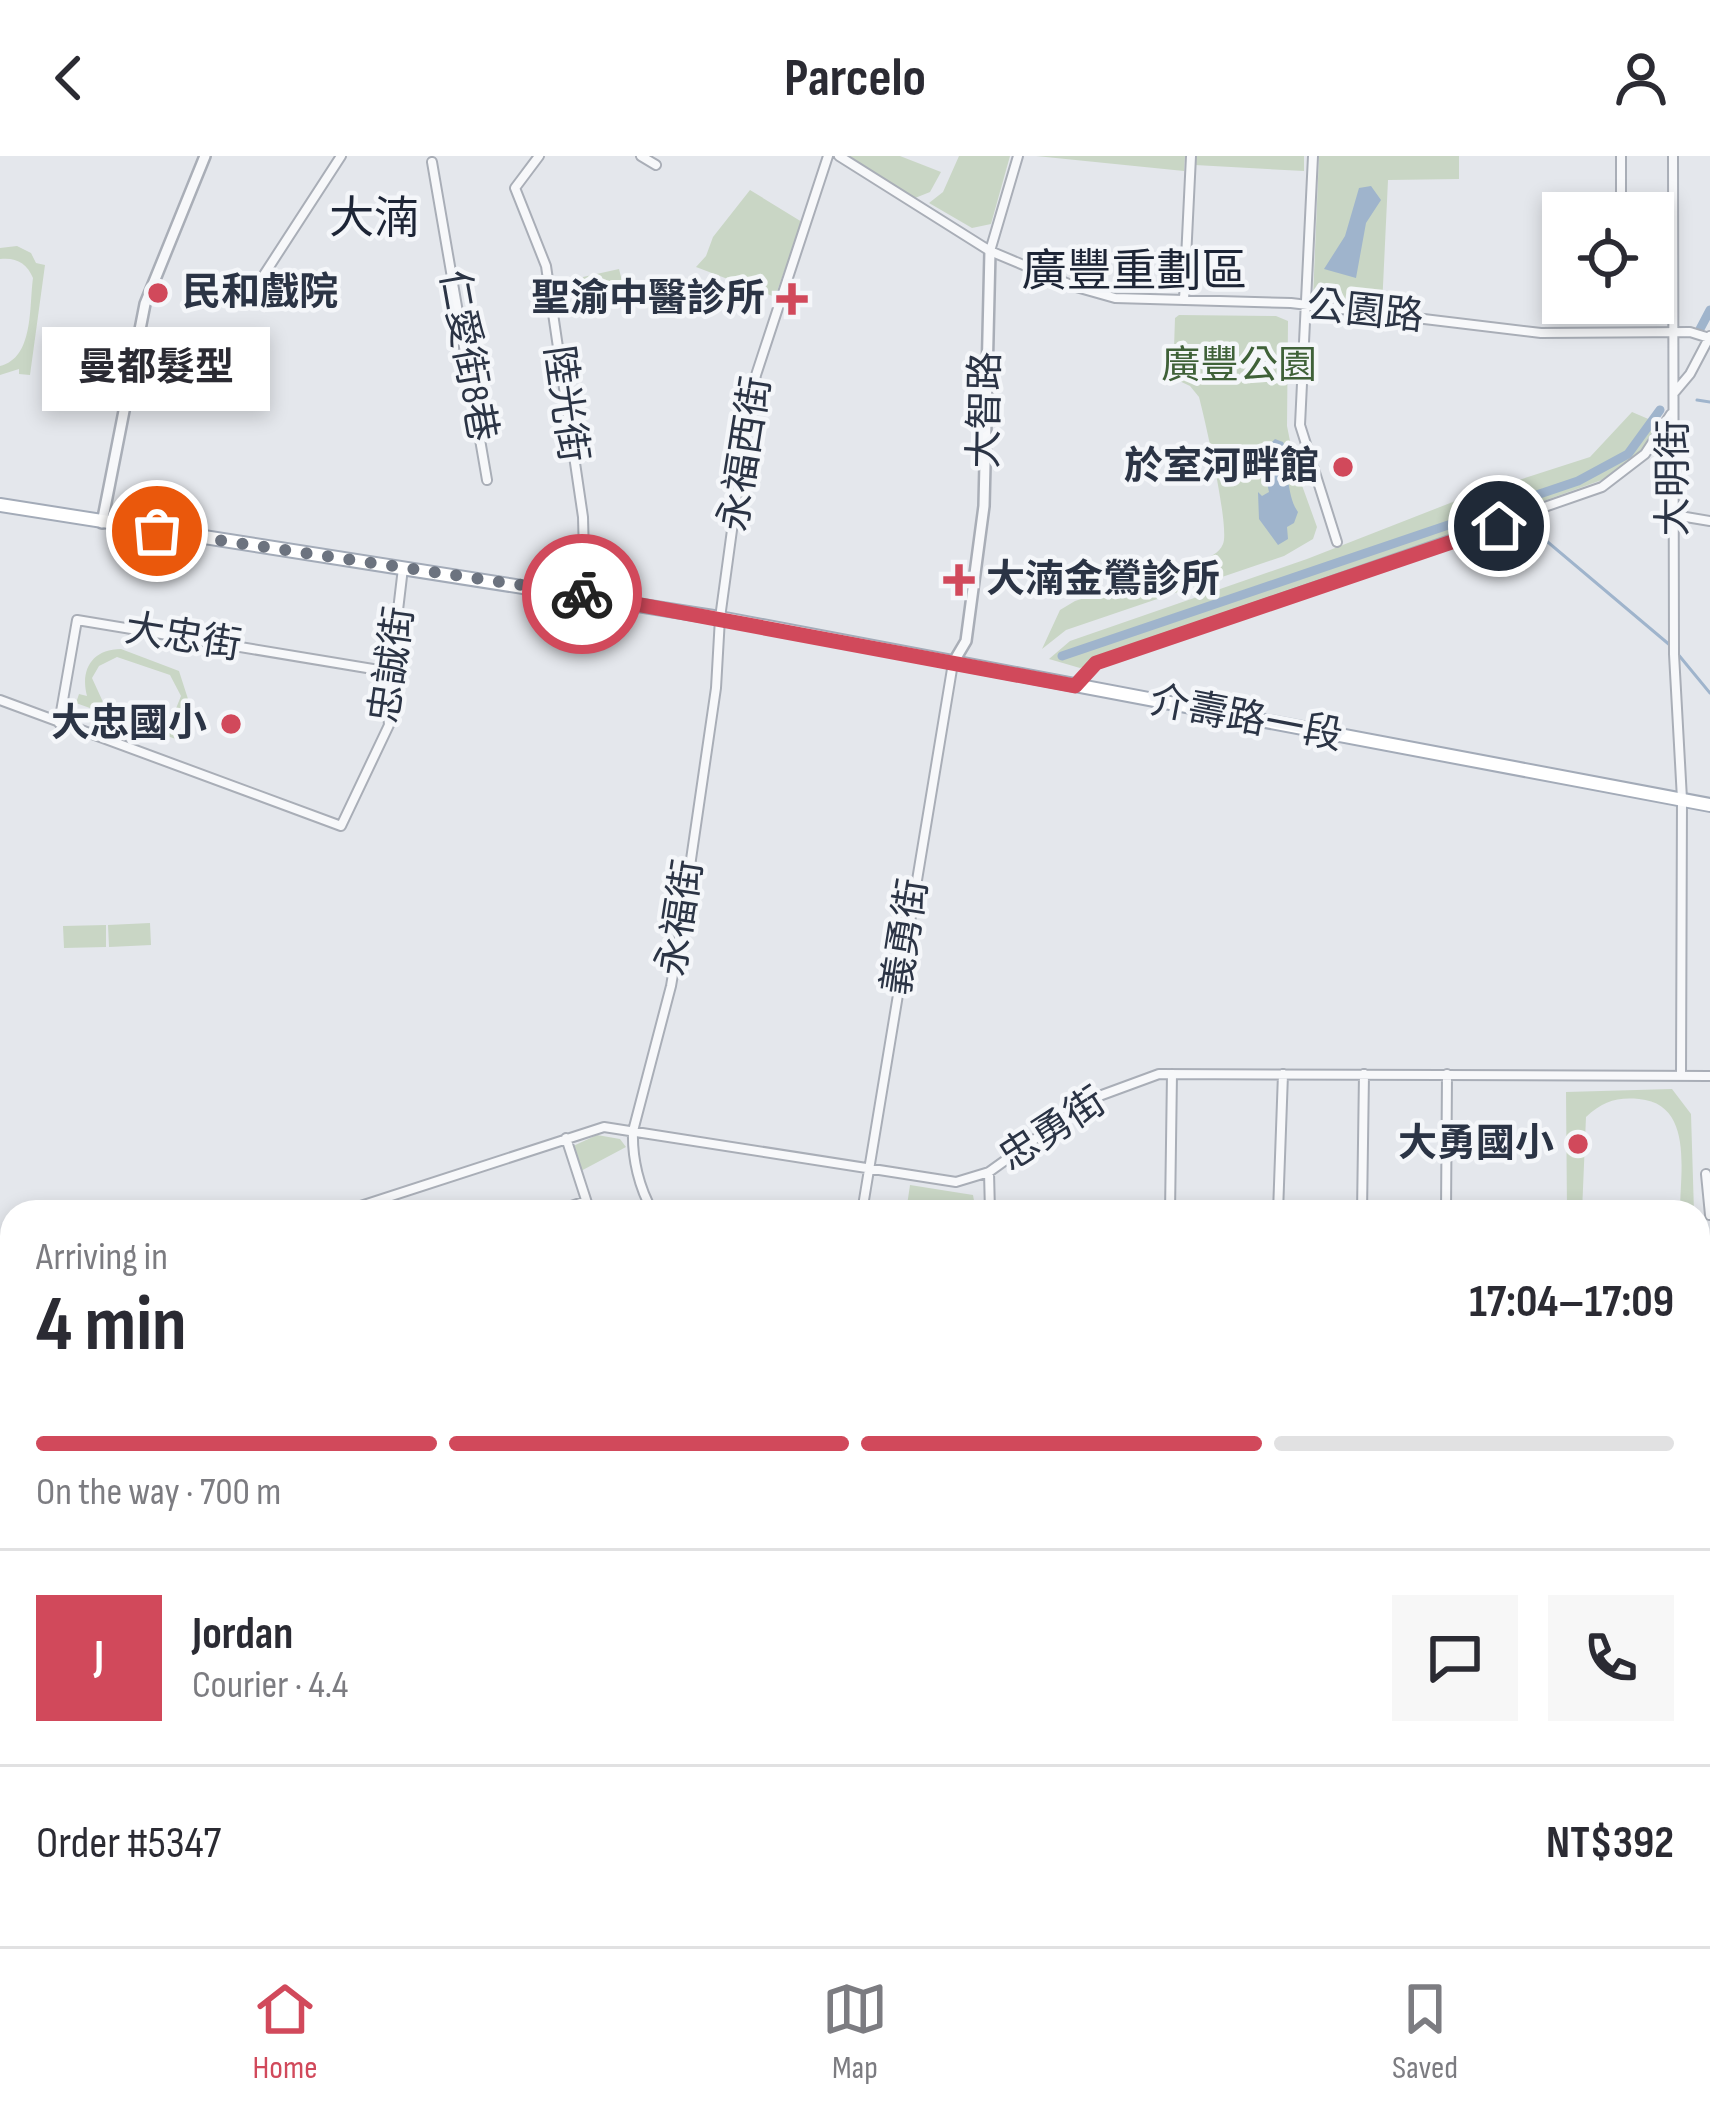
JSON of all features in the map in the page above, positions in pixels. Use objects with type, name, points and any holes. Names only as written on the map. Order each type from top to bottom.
[{"type":"main road","name":"介壽路一段","points":[[0,505],[720,617],[1710,805]]},
{"type":"street","points":[[102,523],[145,304],[205,156]]},
{"type":"street","points":[[256,287],[341,156]]},
{"type":"street","name":"陸光街","points":[[539,156],[515,188],[546,266],[583,518],[585,594]]},
{"type":"street","points":[[641,156],[656,165]]},
{"type":"street","name":"永福西街","points":[[720,617],[756,374],[828,156]]},
{"type":"street","name":"公園路","points":[[839,156],[990,250],[1076,287],[1115,298],[1306,305],[1541,333],[1672,332],[1709,337]]},
{"type":"street","name":"大智路","points":[[953,662],[966,641],[984,506],[990,250],[1018,156]]},
{"type":"street","points":[[1184,300],[1191,156]]},
{"type":"street","points":[[1313,156],[1300,425],[1337,542]]},
{"type":"street","points":[[1621,192],[1622,156]]},
{"type":"street","name":"大明街","points":[[1673,156],[1681,1076]]},
{"type":"street","name":"仁愛街8巷","points":[[432,162],[487,480]]},
{"type":"street","points":[[1075,686],[1096,663],[1602,487],[1627,471],[1662,433],[1670,420],[1673,394],[1690,374],[1709,337]]},
{"type":"street","points":[[1674,515],[1710,520]]},
{"type":"street","name":"忠誠街","points":[[59,722],[341,826],[389,725],[403,566]]},
{"type":"street","name":"永福街","points":[[645,1200],[632,1149],[633,1131],[681,928],[716,688],[720,617]]},
{"type":"street","name":"大忠街","points":[[59,722],[77,620],[392,671]]},
{"type":"street","name":"義勇街","points":[[864,1200],[953,662]]},
{"type":"street","points":[[0,700],[59,722]]},
{"type":"street","name":"忠勇街","points":[[377,1200],[604,1126],[956,1182],[989,1172],[1090,1099],[1160,1074],[1710,1076]]},
{"type":"street","points":[[1170,1200],[1172,1074]]},
{"type":"street","points":[[1278,1200],[1283,1074]]},
{"type":"street","points":[[1362,1200],[1364,1074]]},
{"type":"street","points":[[1447,1200],[1448,1074]]},
{"type":"street","points":[[566,1138],[586,1200]]},
{"type":"street","points":[[989,1172],[990,1200]]},
{"type":"street","points":[[1706,1174],[1709,1200]]},
{"type":"green space","points":[[848,156],[900,156],[941,172],[930,192],[915,198]]},
{"type":"green space","points":[[959,156],[1010,156],[991,224],[972,228],[929,203],[943,192]]},
{"type":"green space","points":[[1036,156],[1185,156],[1184,171]]},
{"type":"green space","points":[[1195,156],[1304,156],[1304,171],[1195,165]]},
{"type":"green space","points":[[1319,156],[1459,156],[1459,179],[1388,180],[1382,307],[1313,298]]},
{"type":"green space","points":[[750,190],[802,222],[775,297],[696,267]]},
{"type":"green space","points":[[17,246],[45,265],[30,375],[19,374],[19,369],[0,375],[0,366],[19,353],[30,316],[31,273],[20,262],[0,259],[0,248]]},
{"type":"green space","points":[[619,269],[625,293],[588,302],[583,277]]},
{"type":"green space","name":"廣豐公園","points":[[1276,316],[1288,321],[1287,426],[1295,466],[1317,527],[1313,539],[1284,556],[1066,630],[1042,649],[1060,610],[1075,601],[1200,561],[1223,544],[1220,497],[1199,397],[1173,378],[1175,318]]},
{"type":"green space","points":[[1632,412],[1660,424],[1638,455],[1602,480],[1080,668],[1049,659],[1070,641],[1307,559],[1463,498],[1590,457]]},
{"type":"green space","points":[[121,649],[179,671],[188,699],[180,719],[168,729],[187,735],[184,742],[76,703],[79,694],[87,696],[85,678],[90,663]],"holes":[[[117,657],[170,675],[181,696],[173,716],[158,723],[103,702],[92,678],[99,666]]]},
{"type":"green space","points":[[150,923],[151,945],[109,947],[108,925]]},
{"type":"green space","points":[[106,925],[106,947],[64,948],[63,926]]},
{"type":"green space","points":[[1672,1089],[1691,1114],[1694,1200],[1680,1200],[1680,1142],[1669,1113],[1657,1104],[1631,1099],[1604,1104],[1586,1117],[1583,1200],[1567,1200],[1566,1092]]},
{"type":"green space","points":[[597,1135],[620,1139],[626,1147],[579,1172],[571,1147]]},
{"type":"green space","points":[[910,1185],[973,1195],[974,1200],[908,1200]]},
{"type":"water","points":[[1371,186],[1381,200],[1366,223],[1356,278],[1324,269],[1345,236],[1359,188]]},
{"type":"water","points":[[1275,439],[1286,449],[1280,459],[1298,512],[1287,527],[1288,539],[1278,545],[1259,519],[1258,492],[1262,496],[1269,492],[1265,474]]},
{"type":"waterway","points":[[1700,329],[1710,310]]},
{"type":"waterway","points":[[1697,400],[1710,402]]},
{"type":"waterway","points":[[1062,656],[1578,481],[1628,454],[1660,410]]},
{"type":"waterway","points":[[1505,506],[1509,509]]},
{"type":"waterway","points":[[1518,517],[1671,646]]},
{"type":"waterway","points":[[1677,653],[1710,693]]},
{"type":"way so far","points":[[157,531],[582,594]]},
{"type":"place","name":"民和戲院","points":[[158,293]]},
{"type":"place","name":"聖渝中醫診所","points":[[792,299]]},
{"type":"place","name":"於室河畔館","points":[[1343,467]]},
{"type":"place","name":"曼都髮型","points":[[157,531]]},
{"type":"place","name":"大湳金鶯診所","points":[[959,580]]},
{"type":"place","name":"大忠國小","points":[[231,724]]},
{"type":"place","name":"大勇國小","points":[[1578,1144]]},
{"type":"district","name":"大湳","points":[[374,219]]},
{"type":"district","name":"廣豐重劃區","points":[[1134,272]]},
{"type":"route","points":[[582,594],[1075,686],[1096,663],[1499,526]]}]
